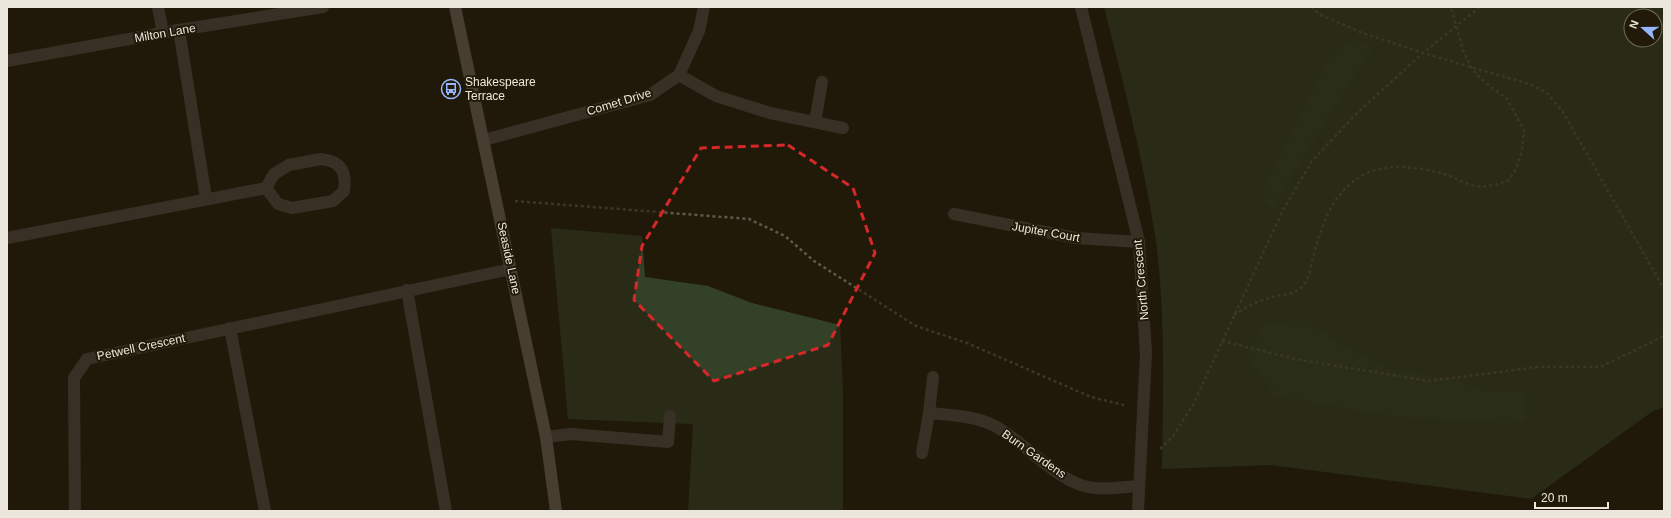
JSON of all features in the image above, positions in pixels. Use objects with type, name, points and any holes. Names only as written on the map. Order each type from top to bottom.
[{"type":"main road","name":"Seaside Lane","points":[[455,7],[546,437],[556,511]]},
{"type":"street","points":[[158,7],[163,33]]},
{"type":"street","name":"Milton Lane","points":[[7,61],[179,30],[323,7]]},
{"type":"street","points":[[704,7],[699,31],[679,75],[716,96],[770,113],[843,128]]},
{"type":"street","name":"North Crescent","points":[[1081,7],[1139,242],[1146,353],[1138,511]]},
{"type":"street","points":[[179,30],[206,198]]},
{"type":"street","name":"Comet Drive","points":[[484,140],[650,95],[679,75]]},
{"type":"street","points":[[815,122],[822,82]]},
{"type":"street","points":[[321,159],[332,160],[340,166],[346,182],[344,191],[333,200],[292,208],[278,204],[266,188],[274,174],[289,165],[321,159]]},
{"type":"street","points":[[7,238],[206,198],[266,188]]},
{"type":"street","name":"Jupiter Court","points":[[954,214],[1076,238],[1139,242]]},
{"type":"street","name":"Petwell Crescent","points":[[75,511],[74,378],[87,359],[407,290],[511,270]]},
{"type":"street","points":[[407,290],[446,511]]},
{"type":"street","points":[[230,328],[265,511]]},
{"type":"street","points":[[922,453],[933,377]]},
{"type":"street","name":"Burn Gardens","points":[[929,413],[969,418],[995,426],[1065,477],[1084,486],[1109,488],[1139,486]]},
{"type":"street","points":[[546,437],[571,434],[668,442],[670,416]]},
{"type":"path","points":[[1311,7],[1321,15],[1360,32],[1423,53],[1529,84],[1546,92],[1563,112],[1664,289]]},
{"type":"path","points":[[1234,316],[1245,308],[1261,301],[1277,296],[1292,294],[1302,288],[1307,278],[1321,227],[1330,207],[1344,190],[1362,175],[1385,168],[1406,168],[1441,173],[1474,186],[1490,186],[1508,181],[1516,169],[1522,151],[1524,130],[1507,99],[1480,78],[1471,67],[1463,50],[1458,26],[1451,7]]},
{"type":"path","points":[[1140,468],[1173,436],[1193,405],[1283,210],[1312,161],[1357,113],[1423,53],[1480,7]]},
{"type":"path","points":[[497,200],[749,219],[785,236],[814,261],[916,326],[967,343],[1091,397],[1143,410]]},
{"type":"path","points":[[1222,341],[1295,359],[1429,381],[1537,367],[1600,367],[1664,336]]},
{"type":"highlighted area","points":[[788,145],[853,188],[875,253],[828,345],[714,381],[634,300],[642,246],[701,148]]},
{"type":"green space","points":[[1104,7],[1664,7],[1664,407],[1653,411],[1531,499],[1271,465],[1162,469],[1163,352],[1161,293],[1155,235],[1145,177]]},
{"type":"green space","points":[[1355,39],[1371,50],[1303,157],[1274,206],[1267,204],[1263,190],[1331,55]]},
{"type":"green space","points":[[551,228],[642,236],[645,277],[708,286],[752,303],[840,325],[843,393],[843,511],[688,511],[693,424],[568,419]]},
{"type":"green space","points":[[1307,320],[1330,337],[1390,370],[1455,380],[1487,392],[1525,391],[1525,420],[1506,425],[1483,420],[1399,417],[1276,396],[1247,356],[1250,347],[1268,323]]},
{"type":"place","name":"Shakespeare Terrace","points":[[451,89]]}]
